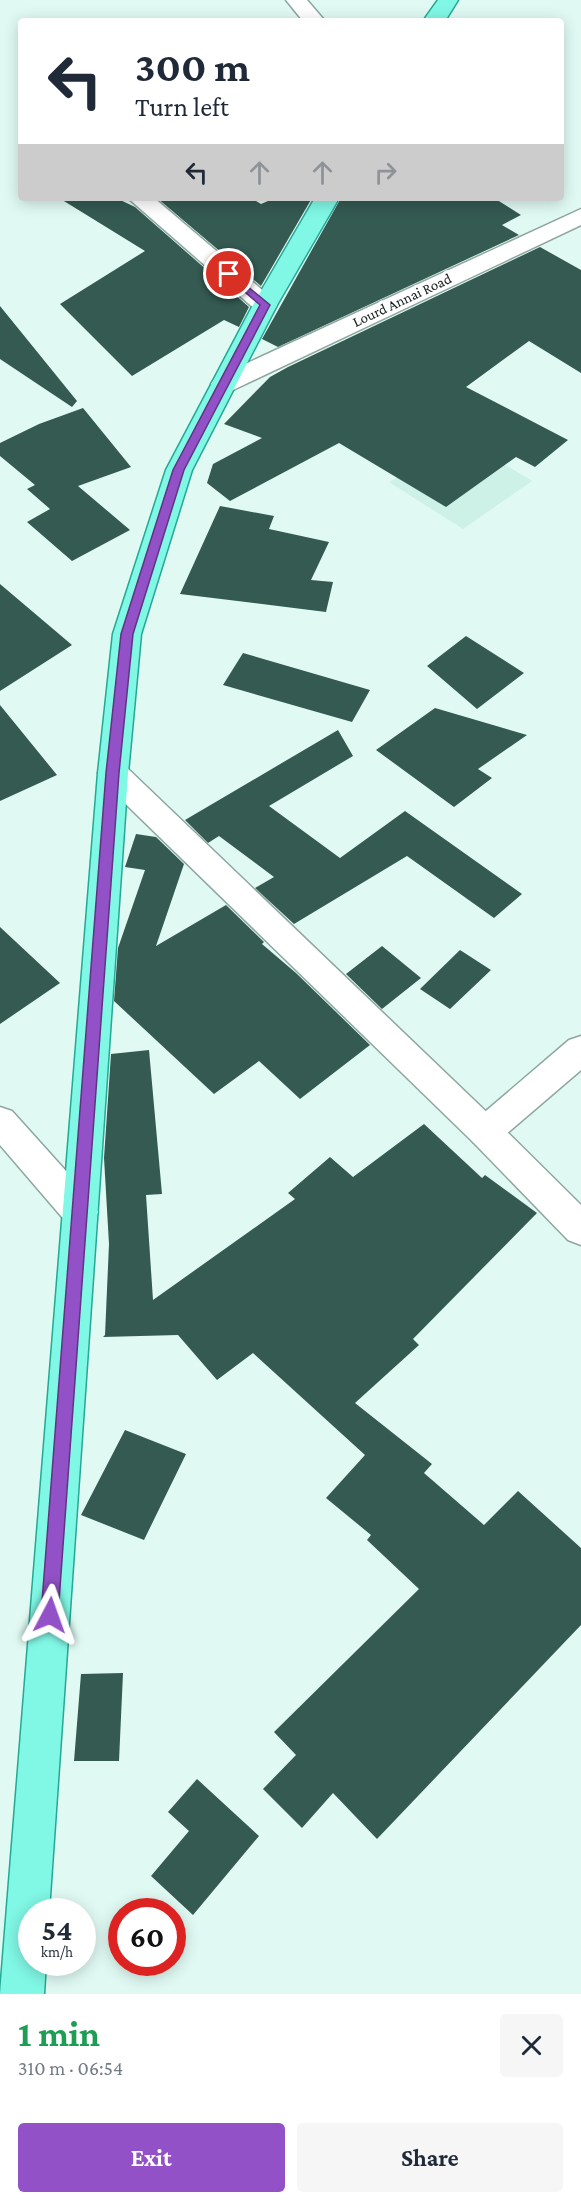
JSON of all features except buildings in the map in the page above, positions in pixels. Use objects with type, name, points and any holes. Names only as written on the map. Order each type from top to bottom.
[{"type":"main road","points":[[436,18],[448,0]]},
{"type":"main road","points":[[21,1994],[113,773],[127,634],[178,470],[265,305],[325,201]]},
{"type":"street","points":[[296,0],[311,18]]},
{"type":"street","points":[[144,201],[265,305]]},
{"type":"street","name":"Lourd Annai Road","points":[[224,384],[581,216]]},
{"type":"street","points":[[113,773],[581,1229]]},
{"type":"street","points":[[484,1132],[581,1050]]},
{"type":"street","points":[[0,1121],[80,1212]]},
{"type":"shaded area","points":[[426,417],[532,481],[463,529],[389,482],[398,477]]},
{"type":"route","points":[[50,1615],[113,773],[127,634],[178,470],[265,305],[229,274]]}]
